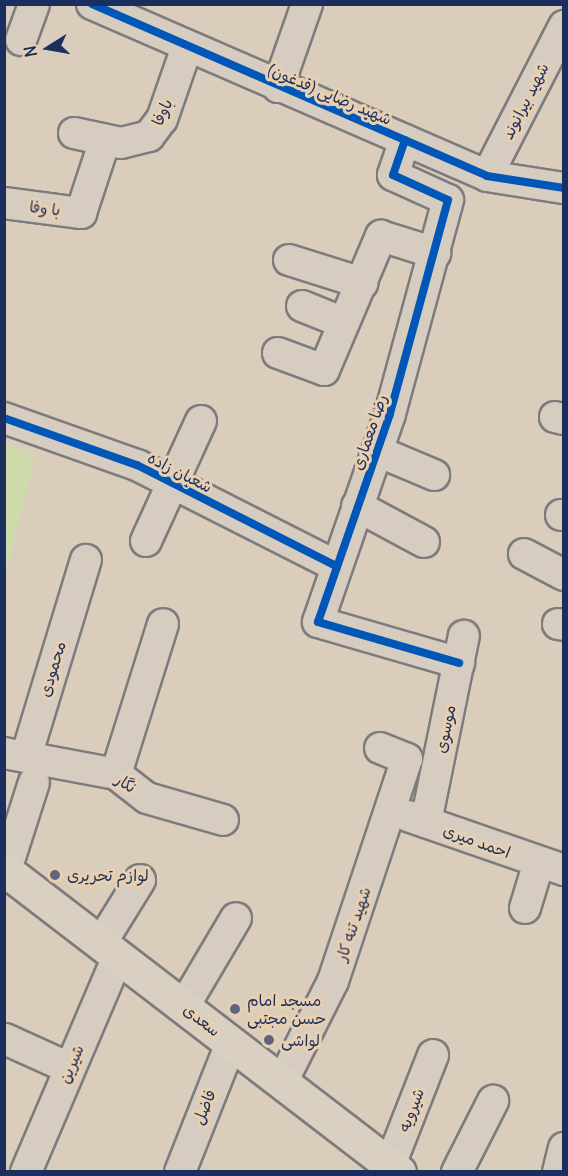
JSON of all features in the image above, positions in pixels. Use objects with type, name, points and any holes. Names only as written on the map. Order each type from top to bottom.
[{"type":"main road","name":"سعدی","points":[[5,870],[394,1168]]},
{"type":"street","points":[[21,40],[34,4]]},
{"type":"street","name":"(قدغون) شهید رضایی","points":[[92,4],[278,87],[488,176],[564,188]]},
{"type":"street","points":[[278,87],[307,4]]},
{"type":"street","name":"شهید بیرانوند","points":[[488,176],[564,26]]},
{"type":"street","name":"باوفا","points":[[74,133],[121,143],[149,136],[162,119],[187,47]]},
{"type":"street","name":"با وفا","points":[[6,210],[81,213],[105,140]]},
{"type":"street","name":"رضا معماری","points":[[405,140],[393,175],[448,200],[435,253],[377,451],[318,622],[462,650]]},
{"type":"street","points":[[278,353],[324,370],[381,236],[435,253]]},
{"type":"street","points":[[289,260],[362,283]]},
{"type":"street","points":[[302,306],[344,323]]},
{"type":"street","name":"شعبان زاده","points":[[4,418],[137,465],[336,566]]},
{"type":"street","points":[[146,541],[201,421]]},
{"type":"street","points":[[377,451],[434,475]]},
{"type":"street","points":[[357,506],[424,542]]},
{"type":"street","points":[[524,554],[564,575]]},
{"type":"street","name":"محمودی","points":[[5,870],[21,764],[86,560]]},
{"type":"street","points":[[116,774],[163,624]]},
{"type":"street","name":"موسوی","points":[[426,822],[462,650]]},
{"type":"street","name":"شهید تنه کار","points":[[282,1082],[333,981],[392,810],[394,753]]},
{"type":"street","name":"نگار","points":[[21,764],[116,774],[147,798],[223,820]]},
{"type":"street","name":"احمد میری","points":[[392,810],[557,867]]},
{"type":"street","points":[[525,909],[557,867]]},
{"type":"street","name":"شیرین","points":[[26,1172],[69,1068],[109,950],[140,880]]},
{"type":"street","points":[[184,1006],[236,918]]},
{"type":"street","points":[[5,1039],[69,1068]]},
{"type":"street","name":"فاضل","points":[[180,1172],[231,1043]]},
{"type":"street","name":"شیرویه","points":[[394,1168],[433,1055]]},
{"type":"street","points":[[457,1172],[494,1101]]},
{"type":"street","points":[[558,1172],[564,1148]]},
{"type":"green space","points":[[4,443],[35,455],[5,579]]},
{"type":"cycle path","points":[[92,4],[487,176],[564,188]]},
{"type":"cycle path","points":[[405,140],[393,175],[448,200],[390,414],[318,622],[459,663]]},
{"type":"cycle path","points":[[4,418],[137,465],[336,566]]},
{"type":"place","name":"لوازم تحریری","points":[[55,875]]},
{"type":"place","name":"مسجد امام حسن مجتبی","points":[[235,1009]]},
{"type":"place","name":"لواشی","points":[[269,1040]]}]
